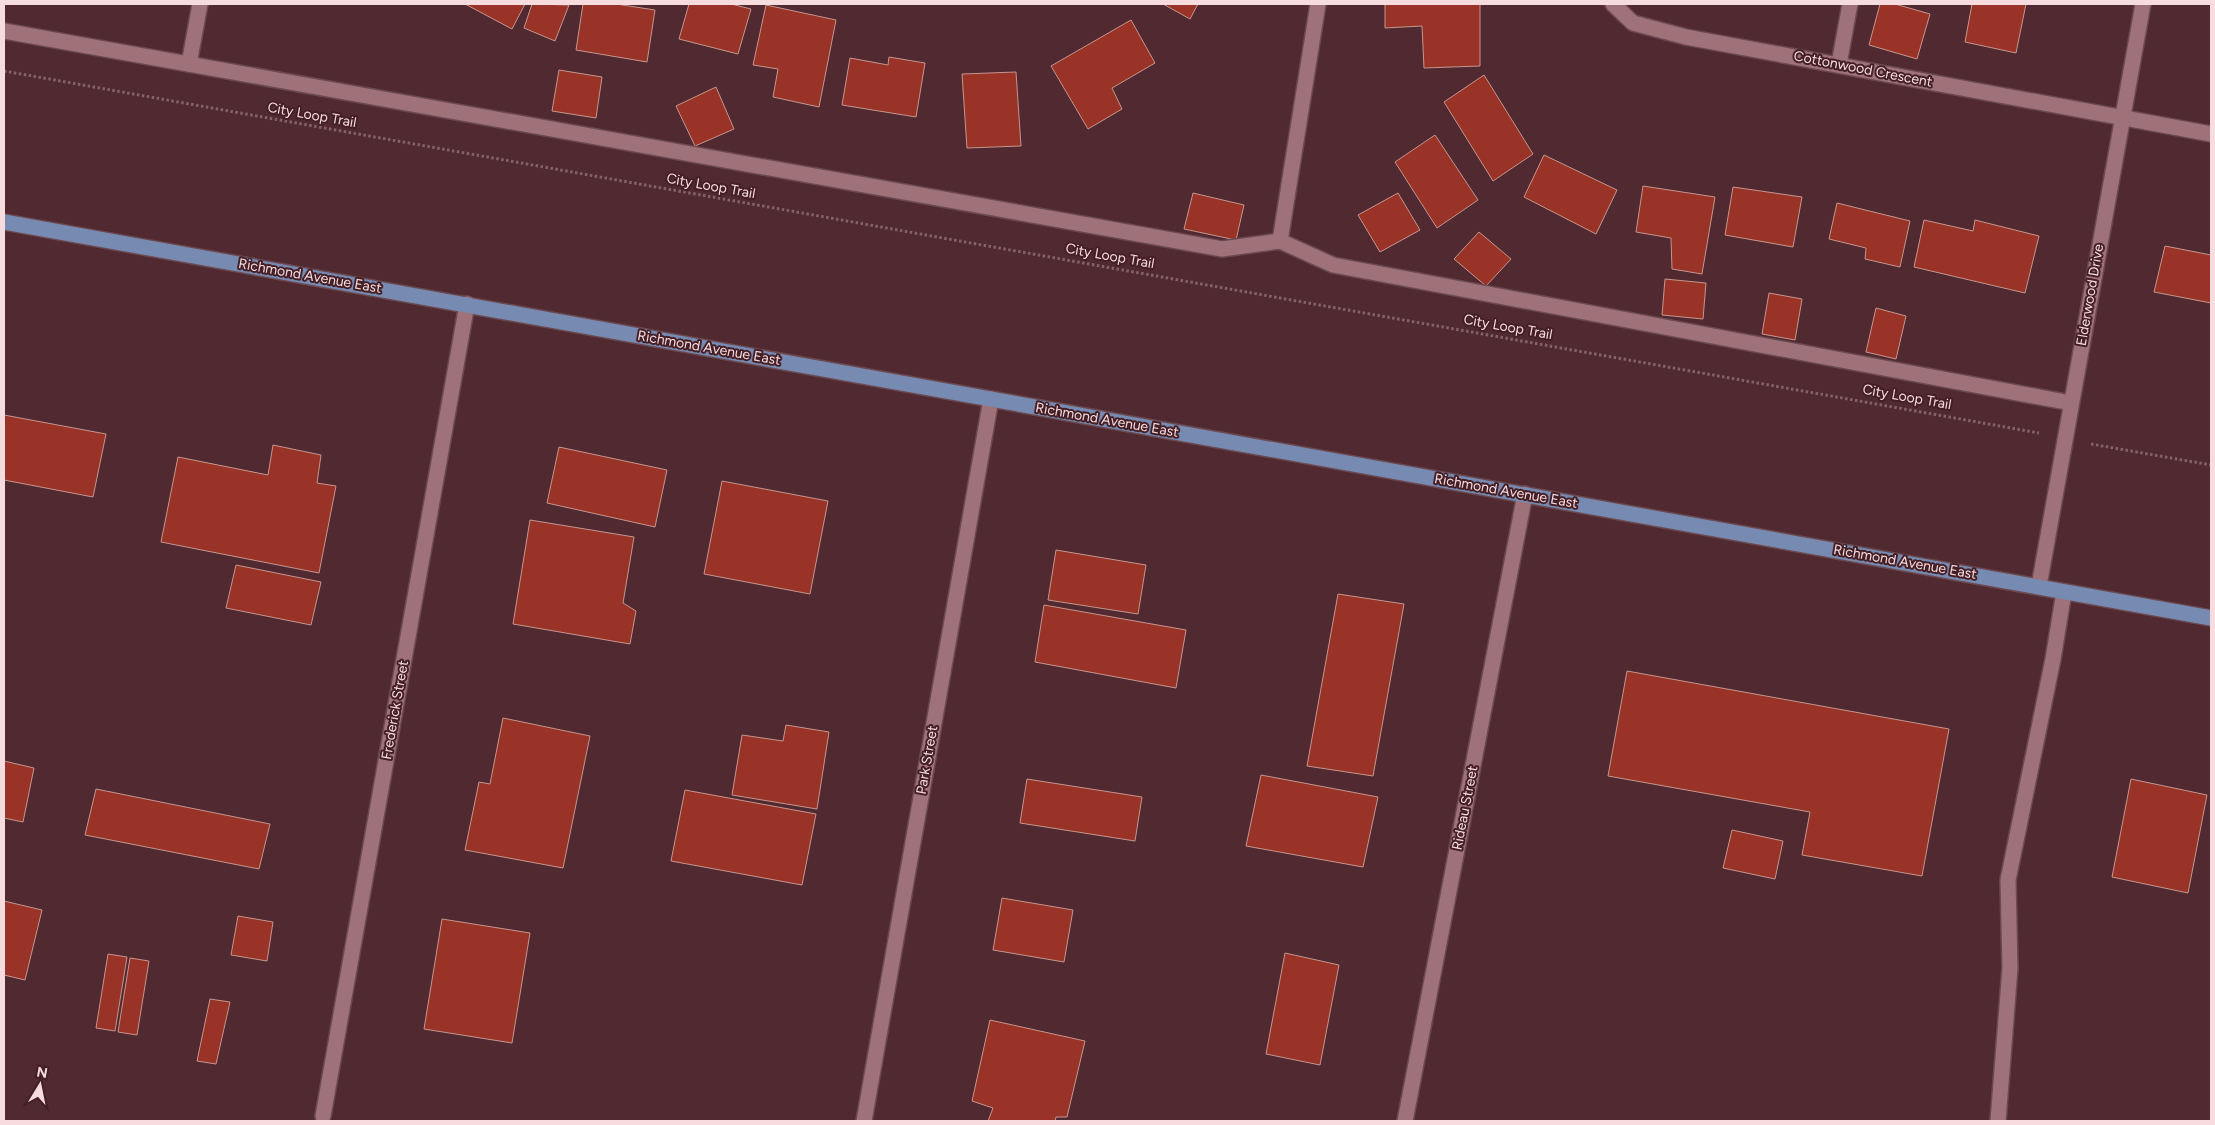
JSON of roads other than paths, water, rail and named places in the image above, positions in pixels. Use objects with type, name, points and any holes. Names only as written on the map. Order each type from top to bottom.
[{"type":"main road","name":"Richmond Avenue East","points":[[4,222],[2211,618]]},
{"type":"street","points":[[189,64],[200,4]]},
{"type":"street","points":[[1280,241],[1318,4]]},
{"type":"street","name":"Cottonwood Crescent","points":[[1613,4],[1633,23],[1686,37],[2211,134]]},
{"type":"street","points":[[1839,64],[1850,4]]},
{"type":"street","name":"Elderwood Drive","points":[[2038,586],[2143,4]]},
{"type":"street","points":[[4,31],[1222,249],[1280,241],[1333,265],[2071,403]]},
{"type":"street","name":"Frederick Street","points":[[323,1116],[467,304]]},
{"type":"street","name":"Park Street","points":[[864,1121],[991,399]]},
{"type":"street","name":"Rideau Street","points":[[1405,1121],[1525,494]]},
{"type":"street","points":[[1998,1121],[2010,968],[2008,880],[2053,659],[2064,592]]}]
